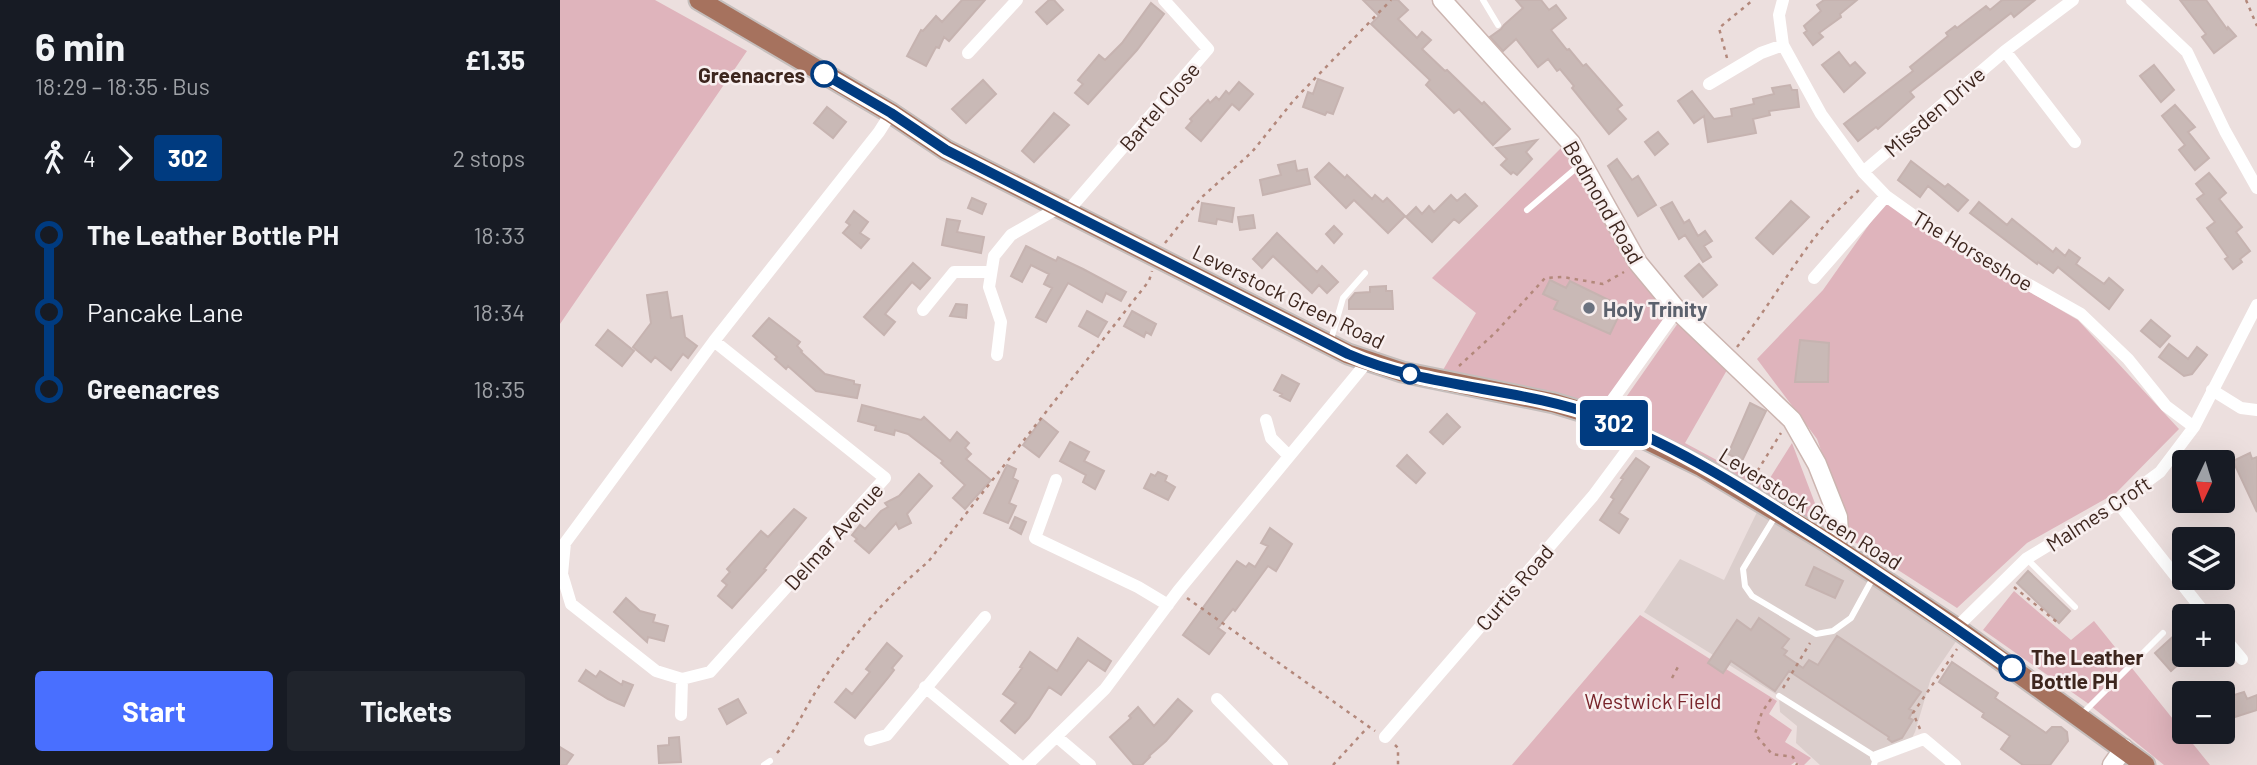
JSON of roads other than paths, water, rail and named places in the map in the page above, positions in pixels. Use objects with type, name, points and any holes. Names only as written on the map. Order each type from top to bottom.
[{"type":"main road","name":"Leverstock Green Road","points":[[699,0],[891,113],[946,150],[1329,345],[1367,362],[1402,372],[1555,403],[1600,417],[1639,434],[1744,491],[1835,547],[1962,632],[2145,765]]},
{"type":"street","points":[[968,53],[1017,0]]},
{"type":"street","name":"Bartel Close","points":[[1062,210],[1208,49],[1164,0]]},
{"type":"street","name":"The Horseshoe","points":[[1783,0],[1779,15],[1783,45],[1821,114],[1867,176],[1886,196],[1942,236],[2081,314],[2127,359],[2166,407],[2194,427]]},
{"type":"street","name":"Missden Drive","points":[[1867,176],[2005,51],[2073,0]]},
{"type":"street","points":[[2132,0],[2187,52],[2225,131],[2257,188]]},
{"type":"street","name":"Bedmond Road","points":[[1450,2],[1571,143],[1638,263],[1676,310],[1792,420],[1817,464],[1838,517],[1839,533],[1835,547]]},
{"type":"street","points":[[1709,83],[1761,53],[1783,45]]},
{"type":"street","name":"Missden Drive","points":[[2005,51],[2075,142]]},
{"type":"street","points":[[681,715],[682,678],[656,671],[571,604],[561,574],[565,543],[714,341],[879,132],[891,113]]},
{"type":"street","points":[[1814,278],[1886,196]]},
{"type":"street","points":[[997,355],[1001,322],[989,287],[994,256],[1010,235],[1062,210]]},
{"type":"street","points":[[923,310],[954,272],[991,272]]},
{"type":"street","name":"Malmes Croft","points":[[1962,632],[2026,558],[2119,503],[2160,472],[2194,427],[2257,305]]},
{"type":"street","points":[[1600,417],[1676,310]]},
{"type":"street","name":"Delmar Avenue","points":[[682,678],[710,673],[885,478],[714,341]]},
{"type":"street","points":[[1027,765],[1105,689],[1178,591],[1367,362]]},
{"type":"street","points":[[2212,390],[2241,408],[2257,410]]},
{"type":"street","points":[[1266,420],[1271,438],[1288,455]]},
{"type":"street","name":"Curtis Road","points":[[1385,737],[1593,496],[1639,434]]},
{"type":"street","points":[[1056,480],[1035,538],[1138,587],[1168,605]]},
{"type":"street","points":[[2119,503],[2198,604]]},
{"type":"street","points":[[870,740],[887,736],[985,617]]},
{"type":"street","points":[[2235,651],[2242,659]]},
{"type":"street","points":[[925,687],[1019,765]]},
{"type":"street","points":[[1217,699],[1282,765]]},
{"type":"street","points":[[1057,737],[1090,765]]},
{"type":"street","points":[[1875,761],[1924,739],[1955,765]]},
{"type":"street","points":[[2112,765],[2124,748]]},
{"type":"lane","points":[[1483,0],[1498,25]]},
{"type":"lane","points":[[1527,211],[1582,163]]},
{"type":"lane","points":[[1329,345],[1343,298],[1365,273]]},
{"type":"lane","points":[[1778,511],[1743,569],[1745,586],[1752,596],[1816,634],[1833,631],[1851,618],[1875,574]]},
{"type":"lane","points":[[2026,558],[2075,607]]},
{"type":"lane","points":[[2080,716],[2162,633]]},
{"type":"lane","points":[[1779,696],[1875,761]]},
{"type":"place","name":"Greenacres","points":[[824,74]]},
{"type":"place","name":"Holy Trinity","points":[[1589,308]]},
{"type":"place","name":"The Leather Bottle PH","points":[[2012,668]]},
{"type":"park label","name":"Westwick Field","points":[[1653,700]]}]
